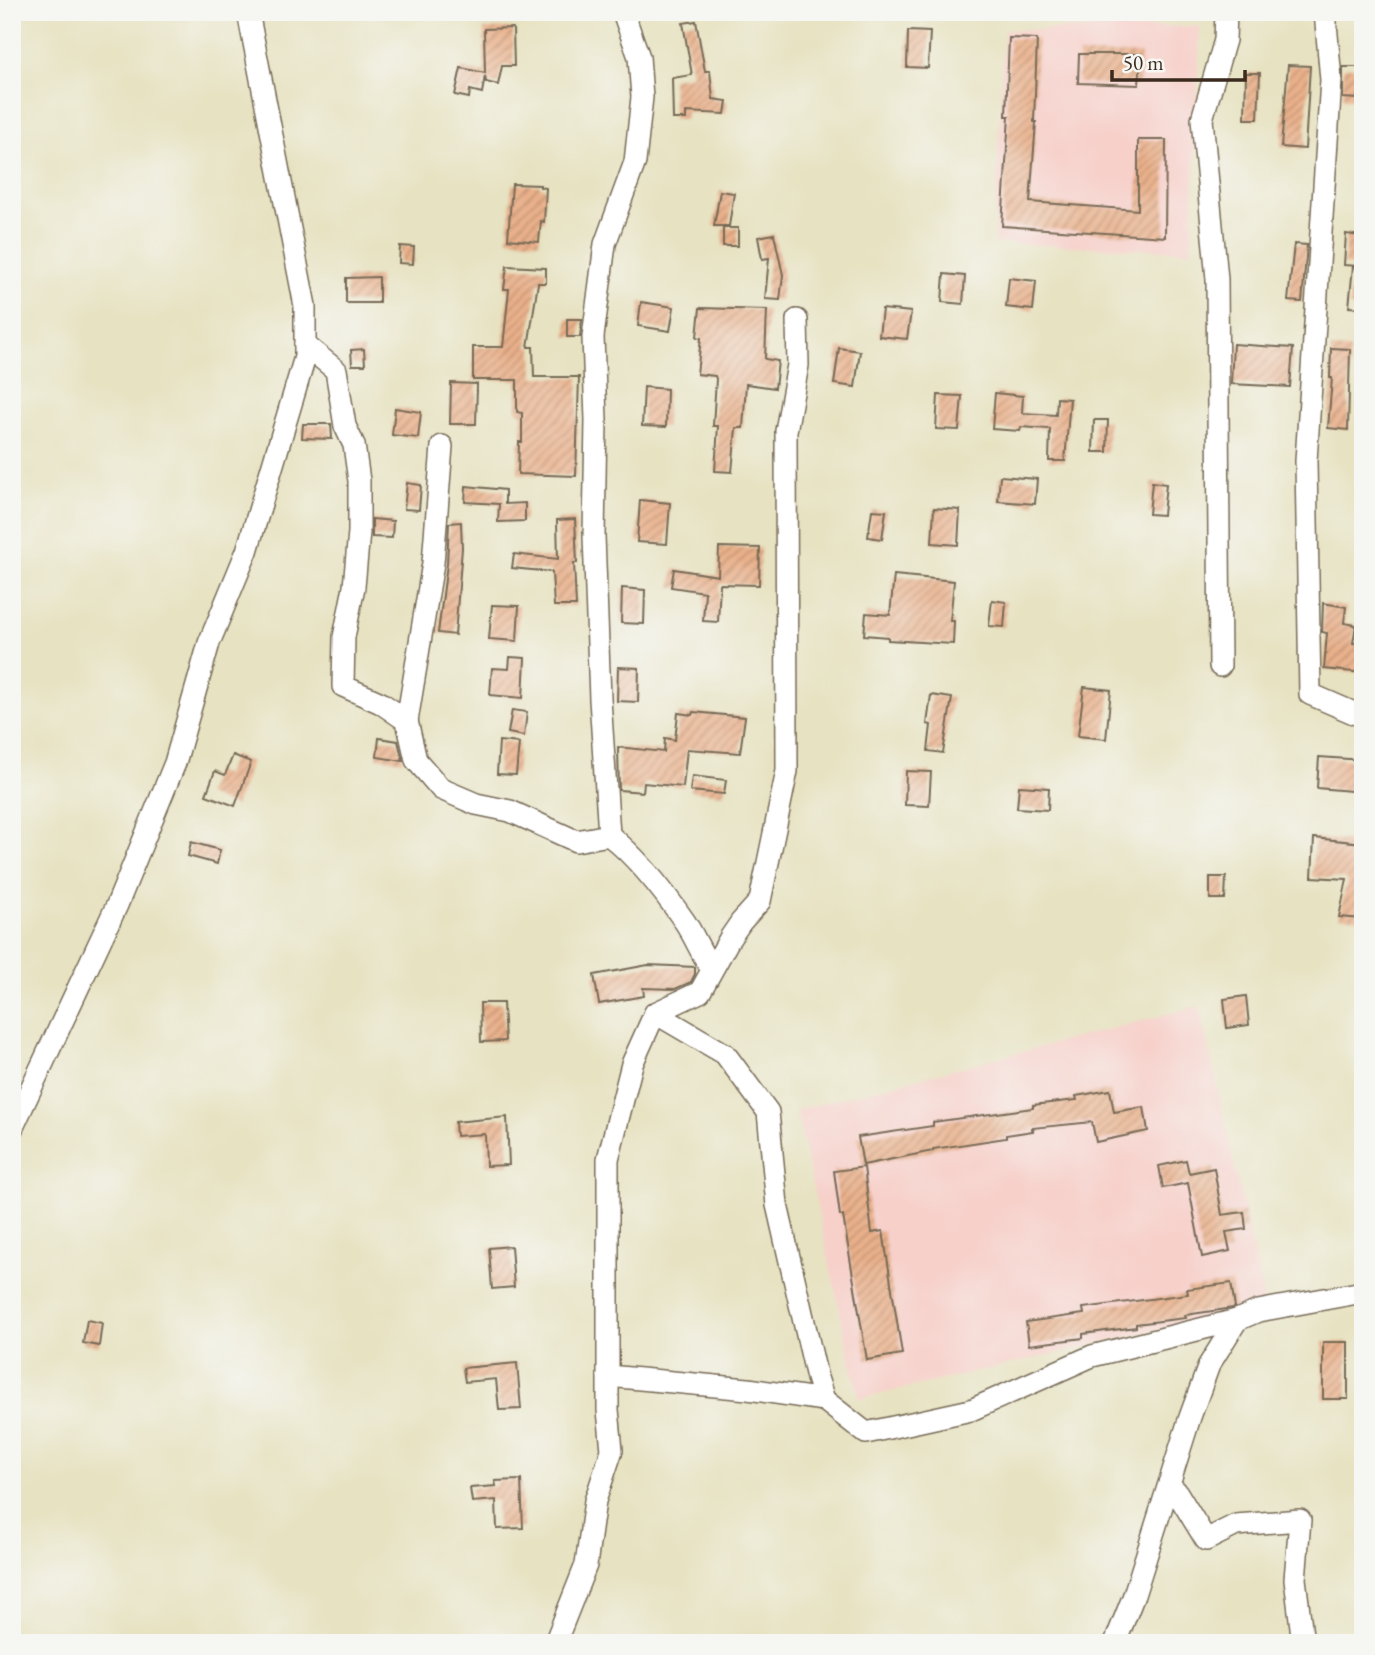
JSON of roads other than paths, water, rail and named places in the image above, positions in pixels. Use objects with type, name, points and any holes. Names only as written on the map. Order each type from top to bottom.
[{"type":"street","points":[[12,1129],[117,905],[175,763],[209,643],[247,551],[305,357],[305,306],[248,12]]},
{"type":"street","points":[[624,12],[639,57],[642,97],[635,162],[605,244],[593,337],[596,420],[594,536],[600,699],[609,835],[634,855],[687,924],[701,955],[712,969]]},
{"type":"street","points":[[1220,666],[1217,279],[1202,119],[1225,40],[1226,12]]},
{"type":"street","points":[[1325,12],[1331,80],[1306,461],[1310,694],[1363,717]]},
{"type":"street","points":[[555,1643],[586,1565],[594,1500],[612,1451],[608,1376],[608,1158],[632,1064],[655,1013],[700,992],[741,922],[760,901],[787,771],[786,430],[798,365],[797,320]]},
{"type":"street","points":[[305,345],[336,370],[345,426],[354,445],[359,481],[359,531],[354,587],[344,637],[343,686],[382,704],[407,721]]},
{"type":"street","points":[[442,446],[433,563],[407,721],[416,760],[441,789],[475,804],[510,811],[576,841],[609,835]]},
{"type":"street","points":[[655,1013],[725,1054],[768,1112],[777,1205],[824,1400]]},
{"type":"street","points":[[608,1376],[748,1389],[824,1400],[866,1433],[971,1410],[1092,1356],[1237,1320],[1258,1311],[1363,1292]]},
{"type":"street","points":[[1115,1643],[1134,1595],[1209,1366],[1237,1320]]},
{"type":"street","points":[[1169,1486],[1176,1491],[1206,1540],[1236,1525],[1300,1520],[1294,1579],[1303,1643]]}]
